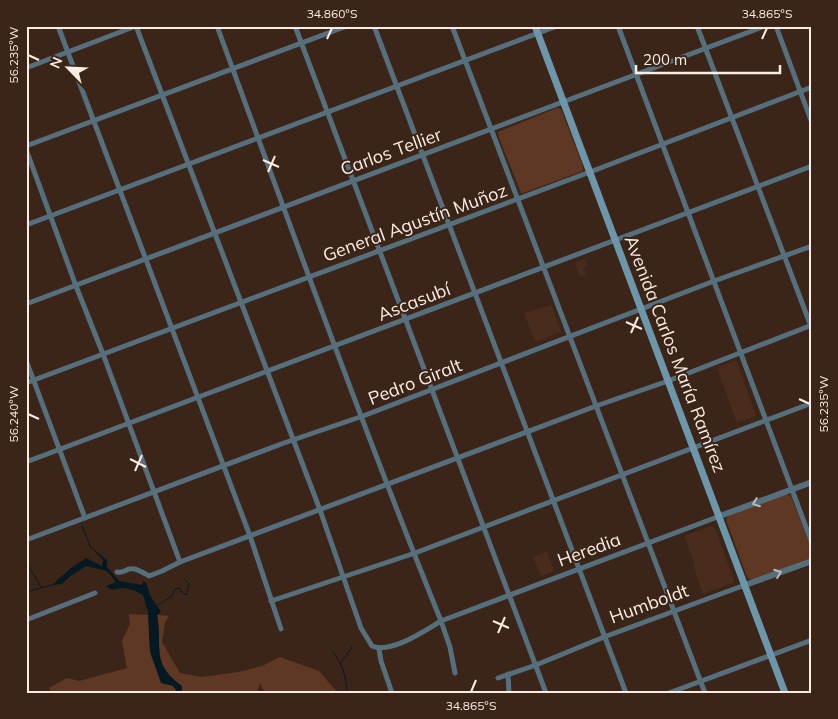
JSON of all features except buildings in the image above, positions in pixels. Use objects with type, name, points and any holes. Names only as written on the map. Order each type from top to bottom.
[{"type":"main road","name":"Avenida Carlos María Ramírez","points":[[536,30],[786,693]]},
{"type":"street","points":[[58,26],[250,536],[281,629]]},
{"type":"street","points":[[26,68],[136,26],[320,510],[361,628],[369,643],[379,649],[392,693]]},
{"type":"street","points":[[217,26],[335,346],[441,621],[450,648],[455,673]]},
{"type":"street","points":[[296,26],[546,693]]},
{"type":"street","points":[[180,562],[26,148],[346,26]]},
{"type":"street","points":[[374,26],[626,693]]},
{"type":"street","points":[[452,26],[705,693]]},
{"type":"street","points":[[26,225],[466,60],[536,30],[557,26]]},
{"type":"street","points":[[618,26],[812,543]]},
{"type":"street","points":[[117,572],[134,569],[149,576],[152,575],[180,562],[811,326],[697,26]]},
{"type":"street","name":"Carlos Tellier","points":[[26,304],[766,26]]},
{"type":"street","points":[[776,26],[812,123]]},
{"type":"street","name":"General Agustín Muñoz","points":[[26,383],[812,87]]},
{"type":"street","name":"Ascasubí","points":[[26,462],[812,166]]},
{"type":"street","name":"Pedro Giralt","points":[[26,540],[363,416],[714,281],[812,246]]},
{"type":"street","points":[[26,360],[58,450],[85,518]]},
{"type":"street","points":[[271,601],[415,553],[812,404]]},
{"type":"street","name":"Heredia","points":[[379,649],[411,638],[441,621],[812,482]]},
{"type":"street","name":"Humboldt","points":[[498,678],[536,665],[604,636],[812,561]]},
{"type":"street","points":[[26,620],[95,593]]},
{"type":"street","points":[[669,693],[812,640]]},
{"type":"street","points":[[508,674],[509,693]]},
{"type":"shaded area","points":[[557,108],[561,109],[583,166],[583,171],[521,193],[498,132]]},
{"type":"shaded area","points":[[585,259],[587,266],[583,268],[586,274],[580,277],[575,263]]},
{"type":"shaded area","points":[[551,305],[561,332],[535,342],[524,313]]},
{"type":"shaded area","points":[[734,361],[737,362],[756,416],[737,423],[717,368]]},
{"type":"shaded area","points":[[786,494],[791,496],[812,550],[812,556],[809,559],[753,580],[749,579],[726,520],[728,516]]},
{"type":"shaded area","points":[[711,526],[715,528],[734,580],[733,583],[703,594],[693,565],[695,564],[684,536]]},
{"type":"shaded area","points":[[547,551],[554,571],[541,576],[533,557]]},
{"type":"shaded area","points":[[129,614],[148,615],[150,652],[166,683],[174,686],[175,693],[51,693],[49,688],[67,678],[79,681],[127,668],[122,641],[130,624]]},
{"type":"shaded area","points":[[157,615],[169,616],[165,623],[162,642],[180,673],[201,677],[239,672],[262,666],[280,657],[319,671],[338,693],[265,693],[260,683],[258,693],[182,693],[182,686],[165,670],[162,662]]},
{"type":"water","points":[[91,547],[107,560],[107,567],[119,581],[142,585],[143,581],[146,583],[151,597],[161,612],[157,615],[162,662],[165,670],[182,686],[182,693],[175,693],[176,690],[173,686],[161,683],[150,652],[148,612],[143,595],[128,589],[112,590],[106,586],[116,582],[107,571],[86,566],[62,584],[52,585],[86,558],[102,566],[103,560]]},
{"type":"waterway","points":[[82,526],[91,548]]},
{"type":"waterway","points":[[26,562],[41,587]]},
{"type":"waterway","points":[[158,605],[172,596],[175,589],[180,588],[186,595],[189,584],[184,579]]},
{"type":"waterway","points":[[26,592],[52,585]]},
{"type":"waterway","points":[[341,663],[352,647]]},
{"type":"waterway","points":[[333,652],[343,671],[347,693]]}]
